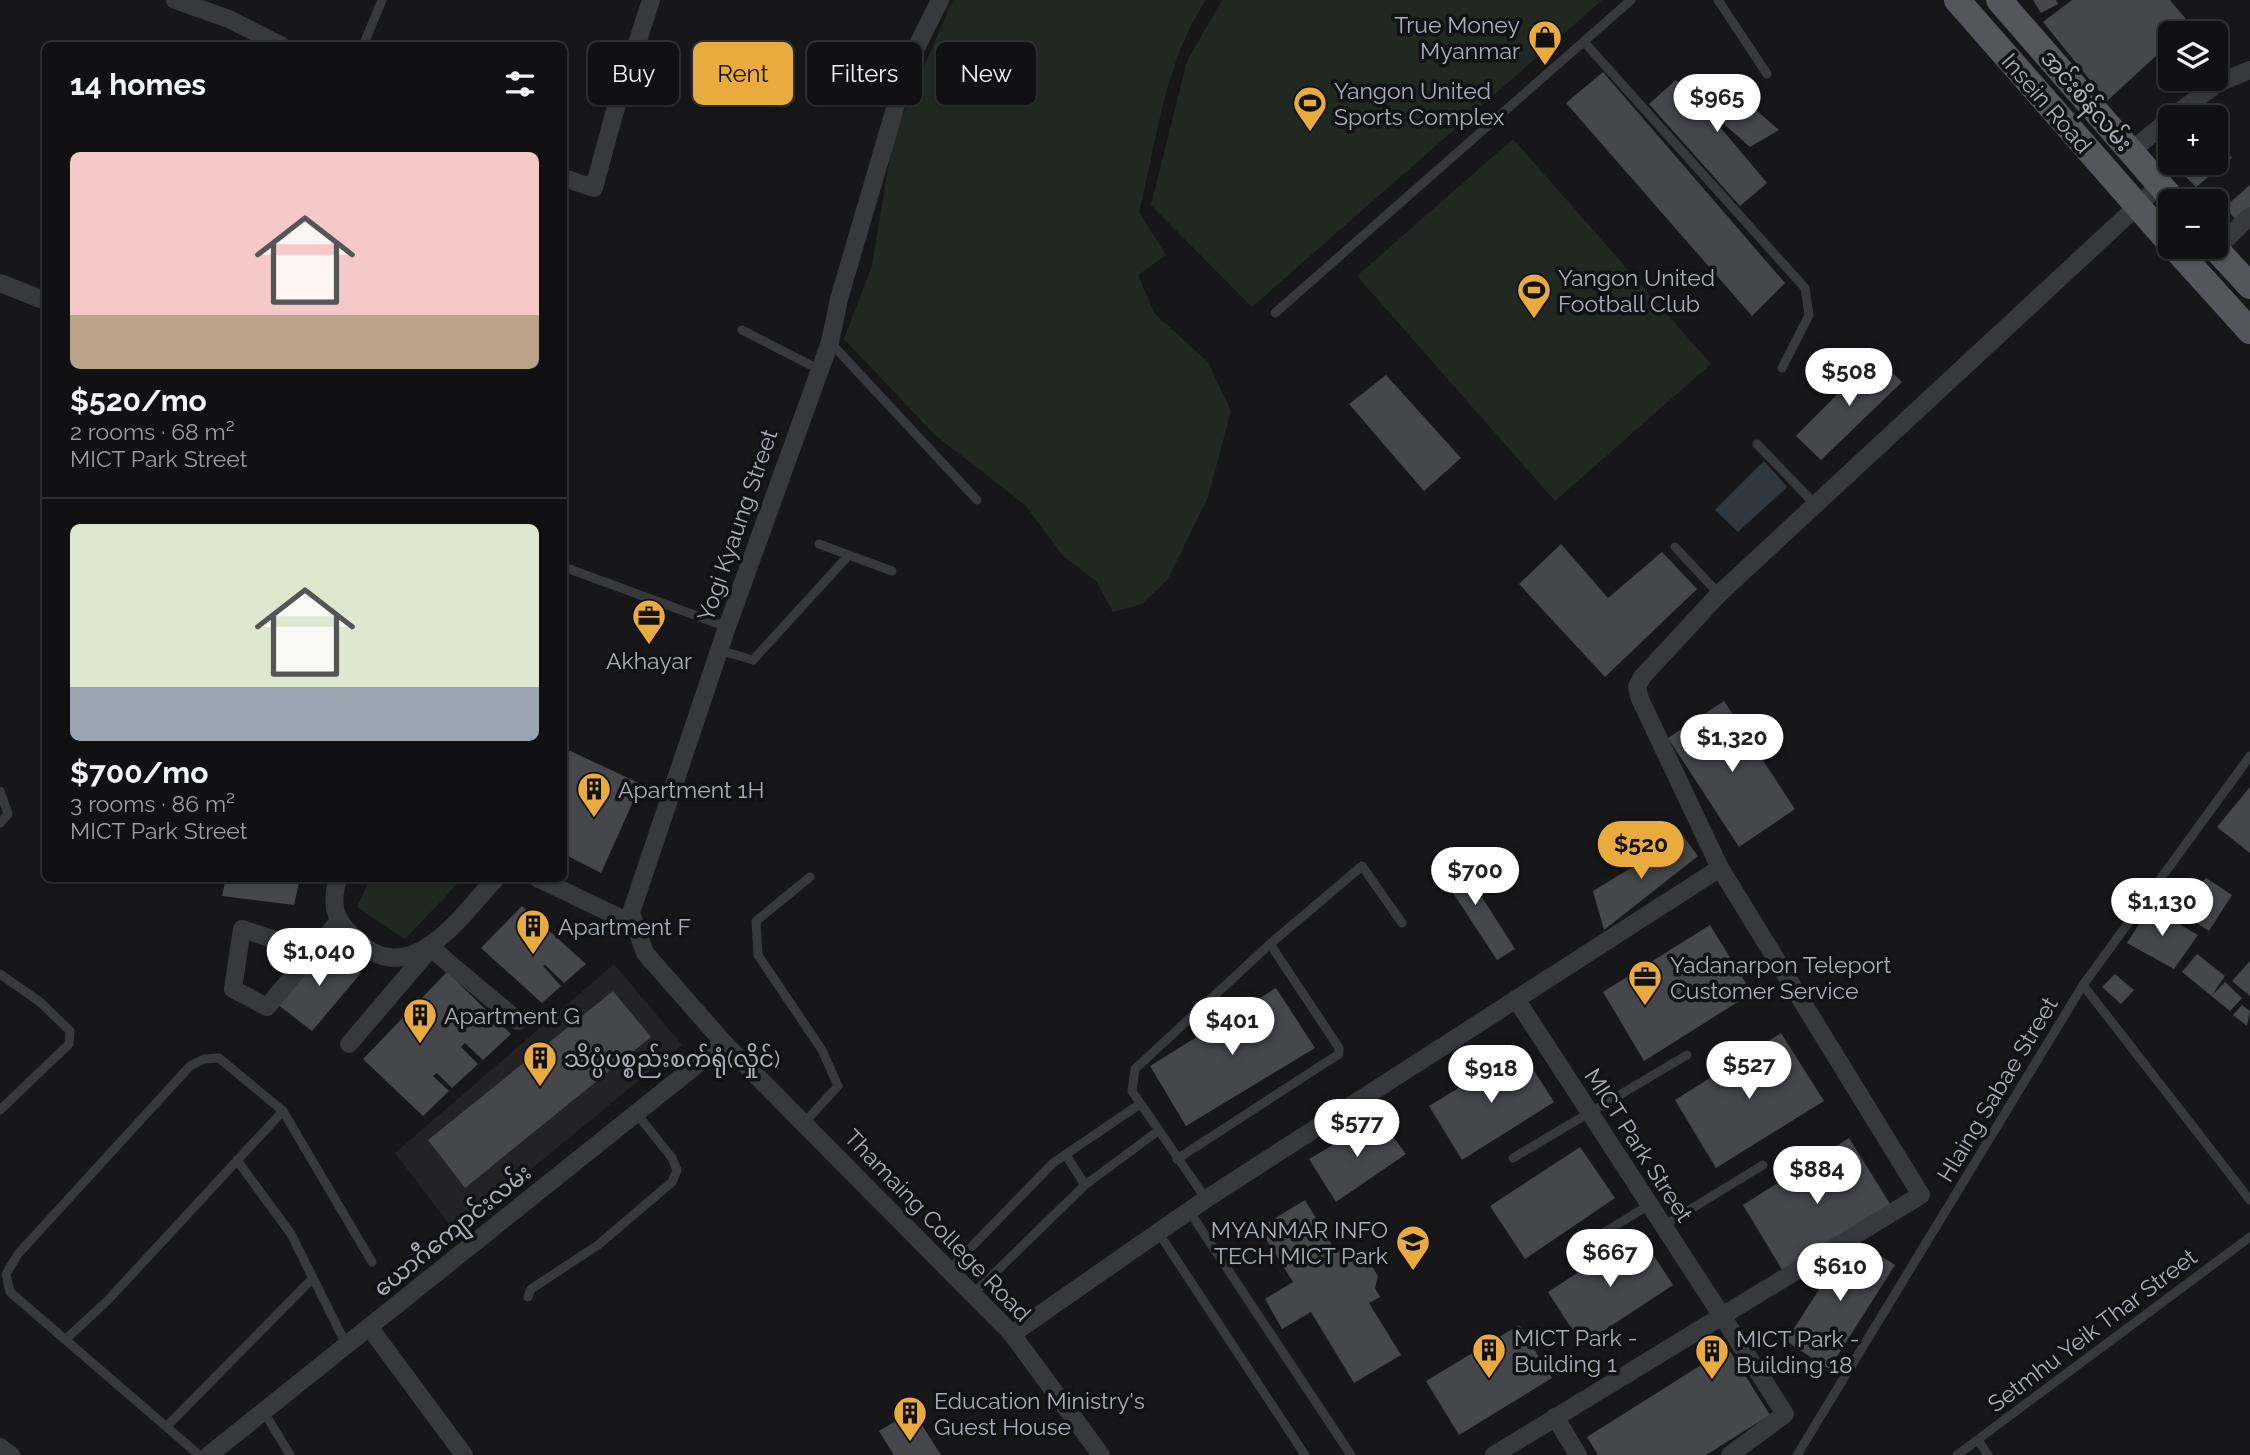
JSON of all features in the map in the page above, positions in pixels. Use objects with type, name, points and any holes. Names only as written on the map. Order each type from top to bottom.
[{"type":"main road","name":"Insein Road","points":[[1957,0],[2158,229]]},
{"type":"main road","name":"အင်းစိန်လမ်း","points":[[1999,0],[2164,189]]},
{"type":"main road","points":[[2067,125],[2090,103]]},
{"type":"main road","points":[[2185,259],[2250,331]]},
{"type":"main road","points":[[2225,259],[2250,286]]},
{"type":"street","points":[[175,0],[229,19],[274,42]]},
{"type":"street","points":[[567,179],[594,188],[614,114],[651,0]]},
{"type":"street","name":"Yogi Kyaung Street","points":[[724,1043],[645,953],[631,913],[638,885],[727,627],[818,369],[830,342],[839,299],[908,64],[940,0]]},
{"type":"street","points":[[2188,105],[2218,83],[2250,70]]},
{"type":"street","points":[[2131,151],[2158,129]]},
{"type":"street","points":[[1493,1455],[1921,1195],[1720,868],[1640,699],[1637,687],[1642,677],[1719,594],[2137,205],[2158,197]]},
{"type":"street","points":[[2228,236],[2250,216]]},
{"type":"street","points":[[0,283],[42,299]]},
{"type":"street","points":[[1012,1334],[1206,1199],[1720,868]]},
{"type":"street","points":[[337,882],[332,898],[338,922],[373,952],[397,959],[431,948]]},
{"type":"street","points":[[349,1044],[431,948],[492,882]]},
{"type":"street","points":[[545,882],[635,925]]},
{"type":"street","points":[[312,952],[242,929],[233,989],[267,1007],[338,922]]},
{"type":"street","points":[[431,948],[518,1021]]},
{"type":"street","name":"MICT Park Street","points":[[1516,999],[1588,1114],[1785,1413],[1730,1455]]},
{"type":"street","name":"Thamaing College Road","points":[[724,1043],[1012,1334],[1101,1455]]},
{"type":"street","name":"ယောဂီကျောင်းလမ်း","points":[[209,1455],[724,1043]]},
{"type":"street","points":[[370,1328],[464,1455]]},
{"type":"street","points":[[1555,1417],[1578,1455]]},
{"type":"street","points":[[0,1447],[11,1455]]},
{"type":"lane","points":[[365,42],[382,0]]},
{"type":"lane","points":[[1275,313],[1631,0]]},
{"type":"lane","points":[[1718,0],[1767,74]]},
{"type":"lane","points":[[1585,43],[1805,288],[1809,315],[1782,368]]},
{"type":"lane","points":[[742,330],[818,369]]},
{"type":"lane","points":[[830,342],[977,500]]},
{"type":"lane","points":[[1758,444],[1815,504]]},
{"type":"lane","points":[[819,544],[892,571]]},
{"type":"lane","points":[[1675,547],[1719,594]]},
{"type":"lane","points":[[719,650],[753,660],[849,555]]},
{"type":"lane","points":[[567,568],[727,627]]},
{"type":"lane","name":"Hlaing Sabae Street","points":[[1797,1455],[2083,985],[2250,756]]},
{"type":"lane","points":[[0,792],[8,814],[0,823]]},
{"type":"lane","points":[[1206,1199],[1132,1091],[1135,1069],[1270,944],[1362,866],[1402,923]]},
{"type":"lane","points":[[804,1123],[838,1086],[822,1050],[758,955],[756,921],[810,877]]},
{"type":"lane","points":[[1177,1159],[1339,1055],[1339,1048],[1270,944]]},
{"type":"lane","points":[[0,974],[40,1002],[70,1031],[69,1044],[0,1110]]},
{"type":"lane","points":[[2083,985],[2250,1200]]},
{"type":"lane","points":[[1513,1158],[1688,1055]]},
{"type":"lane","points":[[199,1455],[168,1425],[10,1292],[6,1275],[18,1254],[190,1066],[204,1059],[219,1058],[283,1111],[373,1262]]},
{"type":"lane","points":[[950,1269],[1053,1163],[1140,1104]]},
{"type":"lane","points":[[65,1339],[108,1300],[283,1111]]},
{"type":"lane","points":[[528,1297],[531,1289],[598,1245],[672,1182],[677,1170],[672,1158],[637,1114]]},
{"type":"lane","points":[[974,1293],[1085,1185],[1158,1131]]},
{"type":"lane","points":[[1066,1154],[1085,1185]]},
{"type":"lane","points":[[237,1160],[291,1234],[347,1346]]},
{"type":"lane","points":[[1663,1226],[1763,1165]]},
{"type":"lane","points":[[1587,1243],[1649,1205]]},
{"type":"lane","points":[[1189,1211],[1351,1455]]},
{"type":"lane","points":[[1158,1232],[1306,1455]]},
{"type":"lane","name":"Setmhu Yeik Thar Street","points":[[1957,1455],[2250,1237]]},
{"type":"lane","points":[[168,1425],[313,1278]]},
{"type":"lane","points":[[264,1412],[290,1455]]},
{"type":"lane","points":[[1978,1440],[1988,1455]]},
{"type":"shaded area","points":[[953,0],[1206,0],[1180,50],[1171,76],[1139,212],[1166,255],[1138,275],[1155,314],[1208,362],[1231,411],[1208,497],[1168,579],[1142,604],[1113,612],[1096,581],[1063,556],[1025,505],[935,435],[844,339],[872,266],[893,137],[907,105],[922,105],[922,71]]},
{"type":"shaded area","name":"Yangon United Sports Complex","points":[[1222,0],[1602,0],[1252,307],[1151,205],[1187,61]]},
{"type":"shaded area","name":"Yangon United Football Club","points":[[1513,139],[1711,364],[1555,501],[1357,276]]},
{"type":"shaded area","points":[[1764,461],[1787,487],[1738,532],[1715,510]]},
{"type":"shaded area","points":[[368,882],[459,882],[405,939],[357,907]]},
{"type":"shaded area","points":[[614,964],[682,1045],[455,1232],[395,1153]]},
{"type":"building","points":[[2033,0],[2056,0],[2058,4],[2041,13]]},
{"type":"building","points":[[2072,0],[2170,0],[2188,21],[2158,21],[2158,54],[2107,101],[2043,22]]},
{"type":"building","points":[[1603,72],[1785,283],[1752,316],[1566,103]]},
{"type":"building","points":[[1720,79],[1779,130],[1750,147],[1699,102]]},
{"type":"building","points":[[1676,80],[1699,102],[1767,183],[1740,206],[1649,104]]},
{"type":"building","points":[[2184,175],[2211,175],[2196,187]]},
{"type":"building","points":[[2250,185],[2250,209],[2237,221],[2228,210],[2228,204]]},
{"type":"building","points":[[1875,356],[1902,382],[1821,460],[1796,436]]},
{"type":"building","points":[[1386,375],[1461,458],[1424,491],[1349,404]]},
{"type":"building","points":[[1561,544],[1608,598],[1662,552],[1697,589],[1605,677],[1519,584]]},
{"type":"building","points":[[1724,701],[1795,809],[1739,847],[1668,738]]},
{"type":"building","name":"Apartment 1H","points":[[567,749],[641,784],[601,873],[567,856]]},
{"type":"building","points":[[2250,787],[2250,853],[2217,827]]},
{"type":"building","points":[[1683,836],[1698,856],[1604,930],[1593,891]]},
{"type":"building","points":[[1455,855],[1515,949],[1497,960],[1436,867]]},
{"type":"building","points":[[2206,878],[2232,895],[2209,931],[2174,909]]},
{"type":"building","points":[[225,882],[299,882],[294,905],[222,896]]},
{"type":"building","name":"Apartment F","points":[[522,906],[586,964],[564,983],[543,966],[561,986],[542,1003],[481,948]]},
{"type":"building","points":[[2150,907],[2198,935],[2174,969],[2127,943]]},
{"type":"building","points":[[1710,925],[1752,993],[1644,1061],[1603,992]]},
{"type":"building","points":[[327,944],[361,973],[312,1031],[277,1004]]},
{"type":"building","points":[[2197,954],[2225,976],[2212,995],[2225,982],[2242,998],[2230,1011],[2182,972]]},
{"type":"building","points":[[2250,961],[2250,996],[2232,981]]},
{"type":"building","name":"Apartment G","points":[[447,972],[511,1034],[483,1060],[465,1043],[461,1047],[478,1064],[452,1088],[437,1073],[433,1076],[449,1091],[423,1116],[363,1059]]},
{"type":"building","points":[[2115,974],[2134,990],[2121,1004],[2102,987]]},
{"type":"building","points":[[1276,988],[1315,1048],[1186,1126],[1150,1066]]},
{"type":"building","name":"သိပ္ပံပစ္စည်းစက်ရုံ(လှိုင်)","points":[[613,991],[651,1037],[465,1188],[428,1140]]},
{"type":"building","points":[[2242,1005],[2250,1011],[2247,1026],[2233,1015]]},
{"type":"building","points":[[1781,1033],[1824,1101],[1716,1168],[1675,1100]]},
{"type":"building","points":[[1521,1050],[1554,1102],[1462,1160],[1429,1106]]},
{"type":"building","points":[[1379,1118],[1406,1154],[1336,1202],[1309,1159]]},
{"type":"building","points":[[1849,1138],[1892,1207],[1784,1273],[1743,1205]]},
{"type":"building","points":[[1580,1147],[1615,1198],[1525,1259],[1490,1206]]},
{"type":"building","points":[[1305,1200],[1336,1252],[1346,1247],[1351,1254],[1366,1257],[1378,1276],[1375,1288],[1380,1297],[1369,1303],[1401,1355],[1354,1383],[1311,1312],[1282,1329],[1265,1299],[1293,1282],[1259,1228]]},
{"type":"building","points":[[1639,1233],[1673,1285],[1582,1345],[1548,1292]]},
{"type":"building","points":[[1852,1238],[1895,1265],[1829,1369],[1786,1341]]},
{"type":"building","name":"MICT Park - Building 1","points":[[1519,1325],[1552,1378],[1459,1435],[1426,1381]]},
{"type":"building","name":"MICT Park - Building 18","points":[[1728,1348],[1770,1415],[1706,1455],[1598,1455],[1587,1437]]},
{"type":"building","name":"Education Ministry's Guest House","points":[[913,1411],[941,1455],[894,1455],[879,1431]]},
{"type":"place","name":"True Money Myanmar","points":[[1545,67]]},
{"type":"place","name":"Yangon United Sports Complex","points":[[1310,133]]},
{"type":"place","name":"Yangon United Football Club","points":[[1534,320]]},
{"type":"place","name":"Akhayar","points":[[649,646]]},
{"type":"place","name":"Apartment 1H","points":[[594,819]]},
{"type":"place","name":"Apartment F","points":[[533,956]]},
{"type":"place","name":"Yadanarpon Teleport Customer Service","points":[[1645,1007]]},
{"type":"place","name":"Apartment G","points":[[420,1045]]},
{"type":"place","name":"သိပ္ပံပစ္စည်းစက်ရုံ(လှိုင်)","points":[[540,1088]]},
{"type":"place","name":"MYANMAR INFO TECH MICT Park","points":[[1413,1272]]},
{"type":"place","name":"MICT Park - Building 1","points":[[1489,1380]]},
{"type":"place","name":"MICT Park - Building 18","points":[[1712,1381]]},
{"type":"place","name":"Education Ministry's Guest House","points":[[910,1443]]}]
